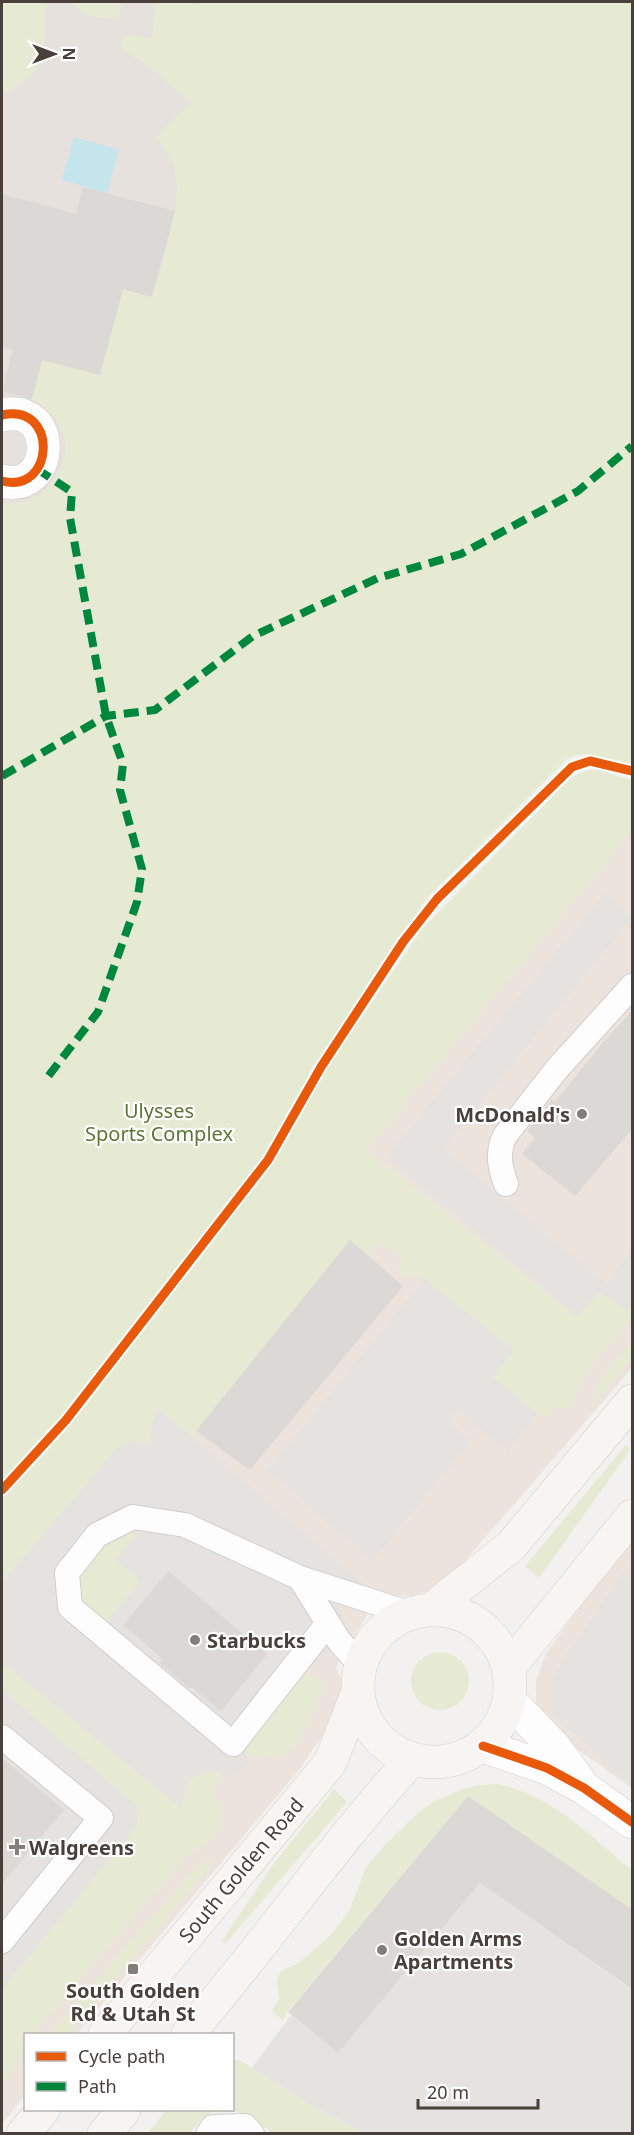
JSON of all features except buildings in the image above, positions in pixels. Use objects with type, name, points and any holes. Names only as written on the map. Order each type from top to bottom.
[{"type":"main road","points":[[420,1610],[464,1614],[487,1629],[510,1666],[510,1701],[499,1729],[483,1746],[457,1760],[428,1763],[411,1760],[388,1748],[364,1719],[358,1679],[375,1636],[394,1620],[420,1610],[511,1546],[633,1401]]},
{"type":"main road","points":[[510,1666],[633,1516]]},
{"type":"main road","name":"South Golden Road","points":[[106,2033],[330,1763],[358,1679]]},
{"type":"main road","points":[[189,2033],[218,2000],[362,1815],[411,1760]]},
{"type":"main road","points":[[23,2133],[41,2111]]},
{"type":"main road","points":[[104,2133],[122,2111]]},
{"type":"street","points":[[2,415],[9,414],[29,419],[42,435],[44,447],[37,469],[28,477],[18,481],[2,481]]},
{"type":"street","points":[[510,1701],[555,1748],[584,1788]]},
{"type":"street","points":[[483,1746],[547,1768],[584,1788],[633,1822]]},
{"type":"lane","points":[[506,1184],[500,1169],[499,1150],[504,1137],[556,1070],[633,986]]},
{"type":"lane","points":[[328,1623],[232,1744],[70,1607],[67,1573],[97,1535],[133,1517],[185,1525],[300,1578],[420,1610]]},
{"type":"lane","points":[[300,1578],[339,1641],[358,1679]]},
{"type":"lane","points":[[2,1737],[101,1818],[2,1941]]},
{"type":"lane","points":[[208,2133],[213,2127],[245,2126],[252,2133]]},
{"type":"shaded area","points":[[2,2],[345,2],[141,422],[2,530]]},
{"type":"shaded area","points":[[632,812],[632,1368],[458,1569],[433,1589],[413,1596],[380,1594],[336,1668],[342,1681],[338,1713],[299,1770],[78,2033],[24,2033],[24,2096],[2,2124],[2,1496],[237,1274]]},
{"type":"shaded area","points":[[606,892],[632,917],[444,1149],[606,1284],[632,1251],[632,1304],[626,1311],[601,1292],[577,1316],[386,1157]]},
{"type":"shaded area","points":[[425,1279],[514,1350],[493,1377],[537,1413],[508,1452],[460,1412],[453,1413],[450,1418],[451,1424],[470,1442],[372,1561],[267,1470]]},
{"type":"shaded area","points":[[157,1407],[364,1584],[351,1606],[332,1598],[346,1622],[325,1660],[315,1662],[243,1747],[250,1764],[227,1779],[213,1770],[189,1779],[181,1808],[2,1662],[2,1582],[117,1448],[133,1441],[148,1444]],"holes":[[[129,1531],[136,1535],[115,1559],[140,1581],[105,1624],[80,1603],[75,1581],[104,1542]],[[168,1571],[267,1654],[221,1710],[192,1687],[187,1693],[156,1667],[163,1659],[123,1625]]]},
{"type":"shaded area","points":[[632,1543],[632,1788],[547,1728],[536,1707],[536,1680],[546,1653],[585,1600]]},
{"type":"shaded area","points":[[623,1573],[632,1580],[632,1787],[553,1715],[553,1678],[565,1656]]},
{"type":"shaded area","points":[[2,1690],[136,1805],[138,1820],[133,1831],[2,1989],[2,1884],[64,1810],[2,1758]]},
{"type":"shaded area","points":[[480,1883],[632,1990],[632,2133],[365,2133],[314,2107],[252,2068],[291,2015],[338,2053]]},
{"type":"green space","points":[[2,2],[45,2],[45,40],[37,68],[22,83],[4,94],[2,90]]},
{"type":"green space","points":[[71,2],[122,2],[119,20],[87,16]]},
{"type":"green space","name":"Ulysses Sports Complex","points":[[156,2],[190,2],[196,6],[201,2],[632,2],[632,765],[593,755],[569,757],[427,898],[309,1072],[315,1090],[327,1068],[423,928],[571,778],[589,770],[596,770],[632,780],[632,831],[367,1150],[576,1317],[601,1291],[626,1311],[632,1304],[632,1317],[584,1374],[571,1408],[557,1408],[546,1418],[492,1377],[513,1350],[415,1272],[410,1278],[397,1269],[403,1259],[379,1240],[368,1256],[350,1240],[196,1431],[192,1439],[157,1408],[148,1444],[117,1449],[2,1582],[2,1502],[37,1463],[2,1496],[2,503],[30,500],[44,492],[54,480],[64,457],[64,436],[58,423],[49,412],[32,399],[42,360],[100,375],[123,289],[152,296],[167,246],[177,191],[172,160],[155,137],[192,103],[145,63],[121,49],[123,35],[152,38]]},
{"type":"green space","points":[[632,1341],[632,1358],[594,1404],[597,1384]]},
{"type":"green space","points":[[626,1445],[630,1450],[539,1578],[525,1566]]},
{"type":"green space","points":[[129,1531],[136,1534],[140,1581],[105,1624],[80,1603],[76,1594],[80,1570],[104,1542]]},
{"type":"green space","points":[[440,1652],[451,1654],[464,1665],[469,1681],[467,1692],[456,1705],[440,1710],[429,1708],[416,1697],[411,1681],[413,1670],[424,1657]]},
{"type":"green space","points":[[2,1662],[180,1808],[189,1779],[213,1770],[220,1773],[216,1782],[218,1786],[214,1789],[221,1814],[221,1823],[214,1837],[186,1856],[34,2033],[24,2033],[24,2048],[2,2089],[2,1989],[133,1831],[138,1820],[136,1805],[2,1690]]},
{"type":"green space","points":[[307,1672],[324,1684],[308,1725],[301,1736],[294,1745],[279,1756],[246,1755],[243,1747]]},
{"type":"green space","points":[[498,1784],[518,1789],[553,1807],[586,1831],[632,1870],[632,1910],[468,1796],[287,2012],[283,2021],[272,2010],[279,1999],[277,1979],[281,1971],[299,1963],[330,1936],[349,1911],[366,1867],[387,1843],[420,1811],[433,1802],[463,1789],[478,1785]]},
{"type":"green space","points":[[334,1789],[347,1802],[226,1943],[221,1942],[275,1862]]},
{"type":"green space","points":[[215,1860],[70,2033],[50,2033],[200,1863]]},
{"type":"green space","points":[[234,2060],[239,2060],[314,2107],[365,2133],[272,2133],[264,2126],[261,2129],[249,2119],[232,2111],[234,2111]]},
{"type":"green space","points":[[166,2111],[213,2111],[190,2133],[147,2134]]},
{"type":"water","points":[[74,137],[119,150],[107,193],[62,180]]},
{"type":"marked path","points":[[2,776],[106,716],[155,710],[253,636],[378,578],[461,554],[578,491],[632,446]]},
{"type":"marked path","points":[[37,469],[72,492],[70,518],[106,716],[123,764],[120,790],[142,869],[137,902],[98,1012],[46,1079]]},
{"type":"cycle path","points":[[2,415],[21,415],[34,422],[41,434],[43,448],[40,463],[32,475],[20,482],[2,481]]},
{"type":"cycle path","points":[[2,1490],[66,1420],[268,1160],[321,1067],[403,942],[437,899],[572,767],[590,761],[632,771]]},
{"type":"cycle path","points":[[483,1746],[547,1768],[584,1788],[632,1822]]},
{"type":"place","name":"McDonald's","points":[[582,1114]]},
{"type":"place","name":"Starbucks","points":[[195,1640]]},
{"type":"place","name":"Walgreens","points":[[17,1847]]},
{"type":"place","name":"Golden Arms Apartments","points":[[382,1950]]},
{"type":"place","name":"South Golden Rd & Utah St","points":[[133,1969]]}]
